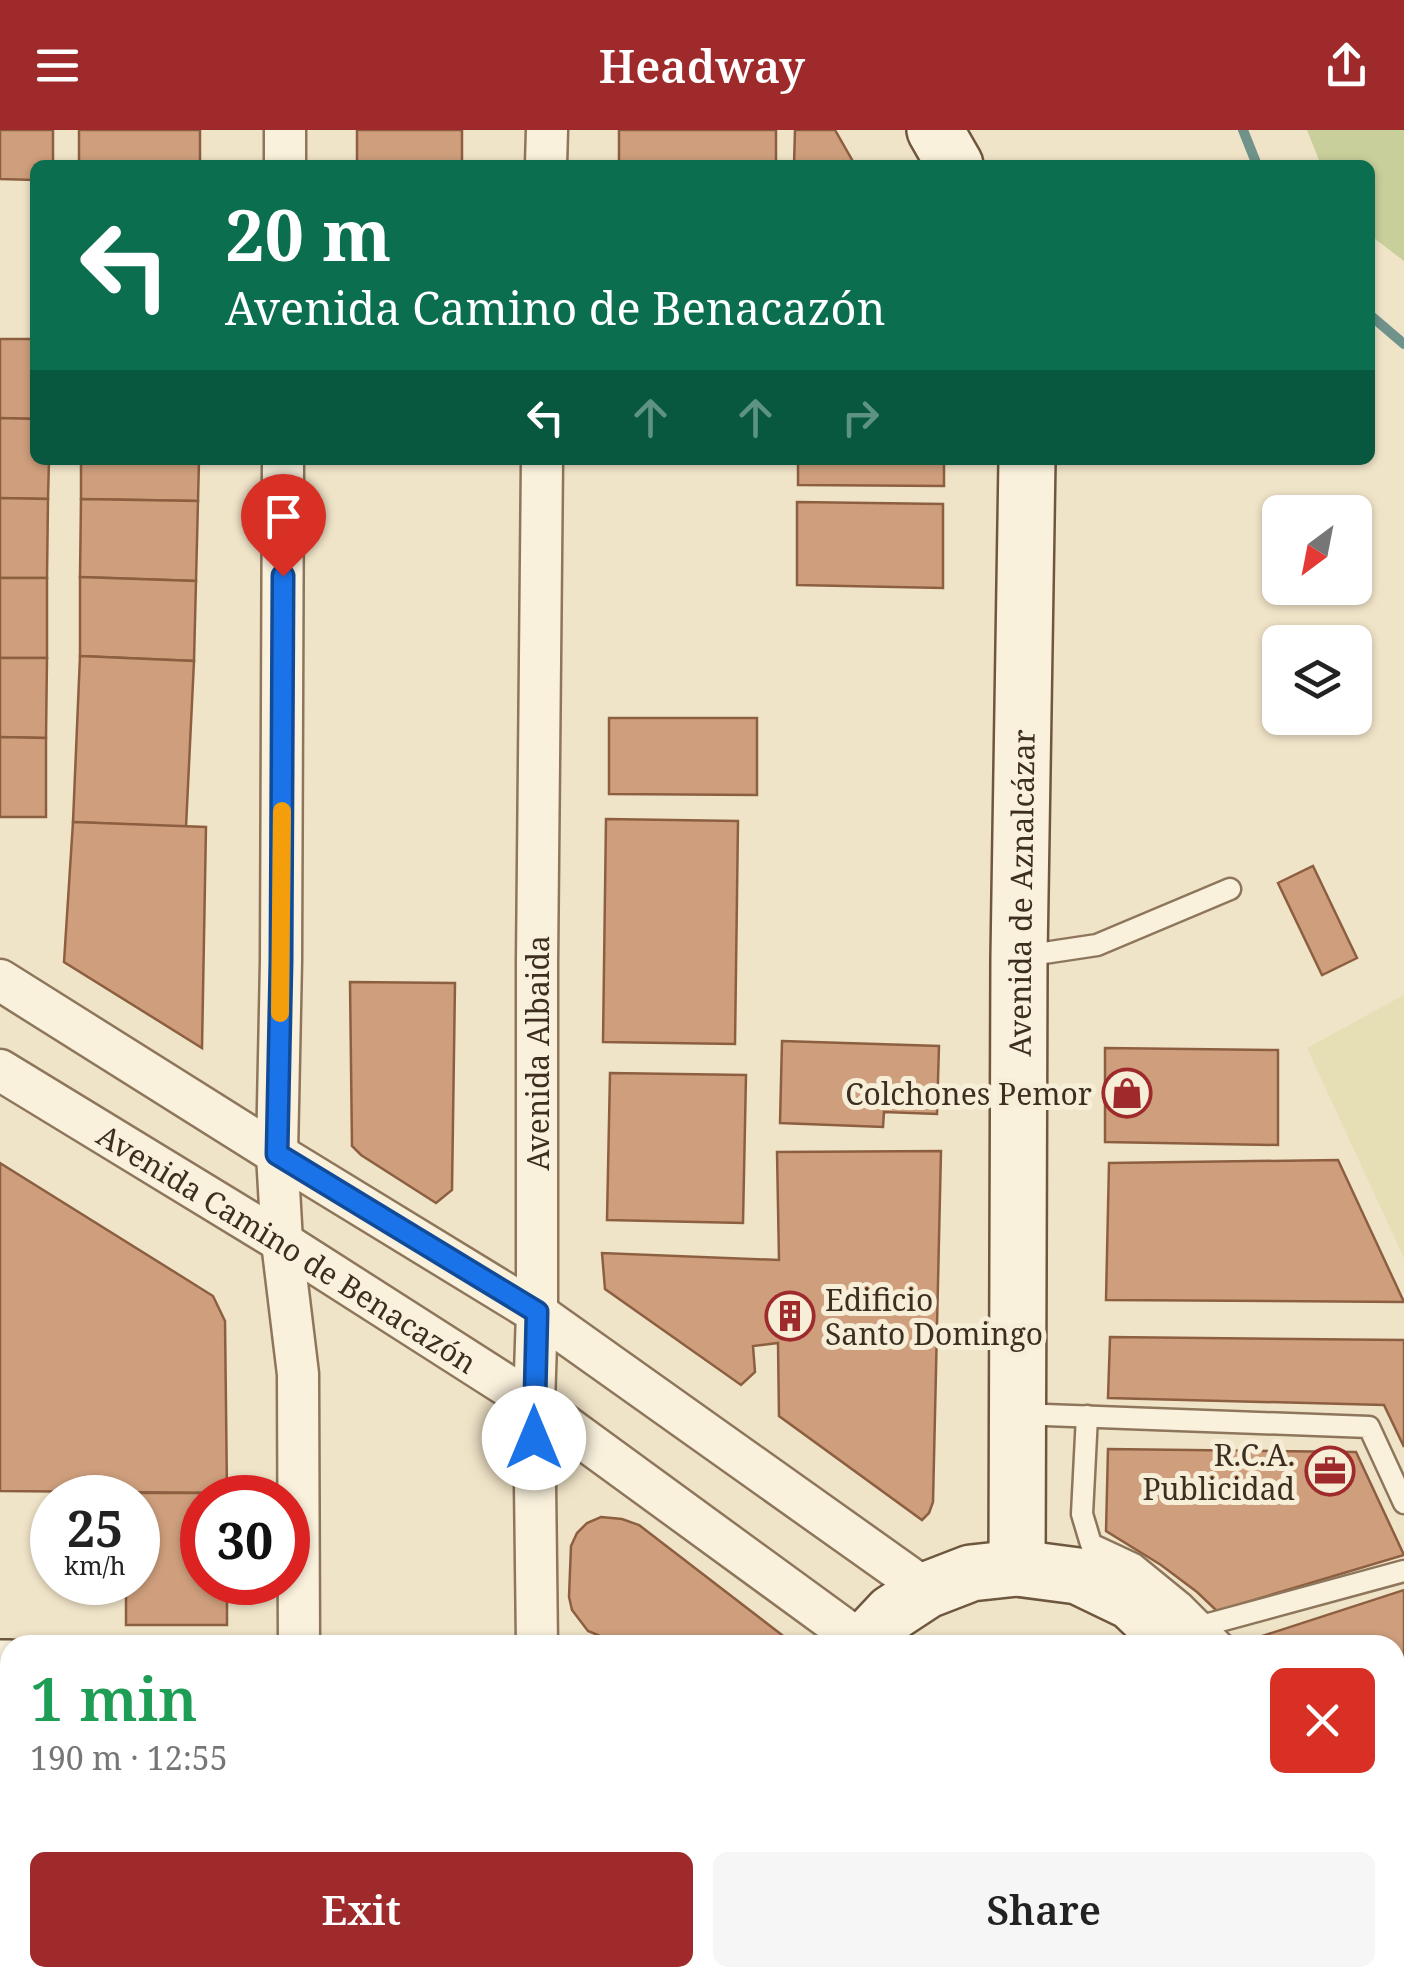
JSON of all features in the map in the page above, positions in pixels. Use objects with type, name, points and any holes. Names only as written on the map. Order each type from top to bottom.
[{"type":"street","points":[[285,130],[285,160]]},
{"type":"street","points":[[546,160],[547,130]]},
{"type":"street","points":[[935,130],[952,160]]},
{"type":"street","points":[[284,465],[277,1154],[282,1242],[298,1374],[299,1635]]},
{"type":"street","name":"Avenida Albaida","points":[[538,1635],[534,1403],[542,465]]},
{"type":"street","name":"Avenida de Aznalcázar","points":[[1017,1568],[1019,957],[1027,465]]},
{"type":"street","points":[[0,980],[537,1312],[927,1590]]},
{"type":"street","name":"Avenida Camino de Benacazón","points":[[0,1070],[282,1242],[534,1403],[850,1635]]},
{"type":"street","points":[[871,1635],[892,1613],[927,1590],[971,1574],[1017,1568],[1078,1576],[1132,1602],[1183,1635]]},
{"type":"lane","points":[[1019,957],[1097,944],[1230,889]]},
{"type":"lane","points":[[1018,1414],[1369,1427],[1404,1502]]},
{"type":"lane","points":[[1086,1416],[1082,1514],[1091,1544],[1134,1564],[1184,1604],[1183,1635],[1404,1571]]},
{"type":"shaded area","points":[[1404,995],[1404,1258],[1307,1048]]},
{"type":"green space","points":[[1307,130],[1404,130],[1404,261],[1375,239],[1375,160],[1319,160]]},
{"type":"building","points":[[0,130],[53,130],[53,160],[30,160],[30,180],[0,179]]},
{"type":"building","points":[[79,130],[200,130],[200,160],[79,160]]},
{"type":"building","points":[[357,130],[462,130],[462,160],[357,160]]},
{"type":"building","points":[[619,130],[776,130],[776,160],[619,160]]},
{"type":"building","points":[[795,130],[835,130],[852,160],[794,160]]},
{"type":"building","points":[[0,339],[30,339],[30,419],[0,418]]},
{"type":"building","points":[[0,418],[30,419],[30,465],[49,465],[48,499],[0,498]]},
{"type":"building","points":[[81,465],[199,465],[198,501],[81,499]]},
{"type":"building","points":[[798,465],[944,465],[944,486],[798,485]]},
{"type":"building","points":[[0,498],[48,499],[47,578],[0,578]]},
{"type":"building","points":[[81,499],[198,501],[196,581],[80,577]]},
{"type":"building","points":[[797,502],[943,504],[943,588],[797,585]]},
{"type":"building","points":[[80,577],[196,581],[194,661],[80,656]]},
{"type":"building","points":[[0,578],[47,578],[47,658],[0,658]]},
{"type":"building","points":[[80,656],[194,661],[186,827],[73,822]]},
{"type":"building","points":[[0,658],[47,658],[46,738],[0,737]]},
{"type":"building","points":[[609,718],[757,718],[757,795],[609,794]]},
{"type":"building","points":[[0,737],[46,738],[46,817],[0,817]]},
{"type":"building","points":[[606,819],[738,821],[735,1044],[603,1042]]},
{"type":"building","points":[[73,822],[206,827],[202,1048],[64,962]]},
{"type":"building","points":[[1313,866],[1357,958],[1322,975],[1278,883]]},
{"type":"building","points":[[350,982],[455,983],[452,1190],[436,1203],[352,1146]]},
{"type":"building","points":[[782,1041],[939,1046],[937,1114],[884,1112],[883,1127],[780,1123]]},
{"type":"building","points":[[1105,1048],[1278,1050],[1278,1145],[1105,1142]]},
{"type":"building","points":[[610,1073],[746,1075],[743,1223],[607,1220]]},
{"type":"building","name":"Edificio Santo Domingo","points":[[941,1151],[933,1502],[922,1520],[779,1416],[778,1343],[753,1346],[755,1372],[741,1385],[605,1289],[602,1253],[779,1260],[777,1152]]},
{"type":"building","points":[[1338,1160],[1404,1302],[1106,1300],[1109,1163]]},
{"type":"building","points":[[0,1163],[213,1296],[225,1321],[227,1475],[180,1475],[180,1493],[160,1492],[160,1475],[30,1475],[30,1491],[0,1491]]},
{"type":"building","points":[[1110,1337],[1404,1340],[1404,1447],[1384,1405],[1108,1398]]},
{"type":"building","points":[[1108,1449],[1356,1452],[1404,1555],[1217,1611],[1161,1565],[1106,1531]]},
{"type":"building","points":[[160,1493],[180,1493],[180,1605],[227,1605],[227,1625],[126,1625],[126,1605],[160,1605]]},
{"type":"building","points":[[601,1517],[639,1525],[782,1635],[598,1635],[588,1631],[572,1610],[569,1597],[571,1546],[587,1523]]},
{"type":"building","points":[[1404,1590],[1404,1635],[1266,1635]]},
{"type":"waterway","points":[[1243,130],[1255,160]]},
{"type":"waterway","points":[[1375,319],[1404,344]]},
{"type":"slow traffic","points":[[280,1013],[282,811]]},
{"type":"place","name":"Colchones Pemor","points":[[1127,1093]]},
{"type":"place","name":"Edificio Santo Domingo","points":[[790,1316]]},
{"type":"place","name":"R.C.A. Publicidad","points":[[1330,1471]]},
{"type":"route","points":[[283,576],[277,1154],[537,1312],[534,1438]]}]
